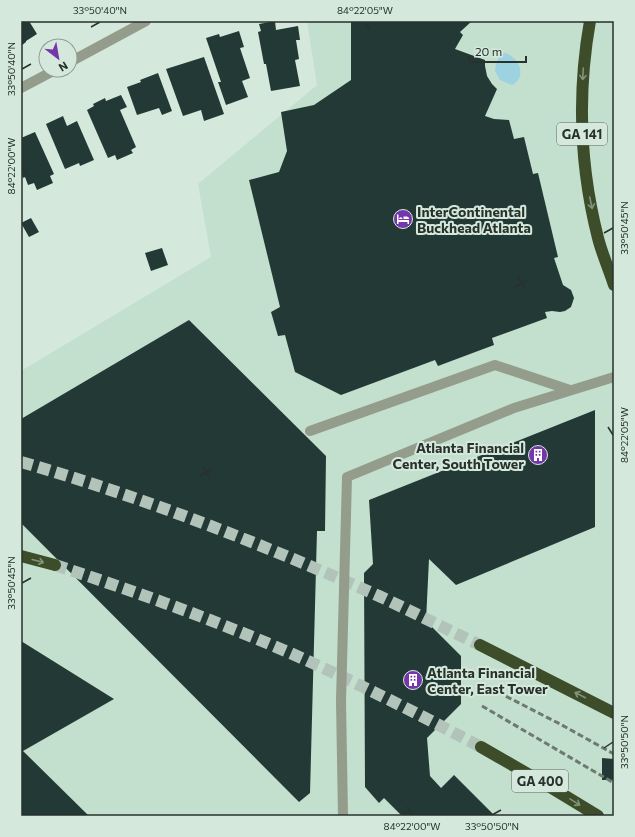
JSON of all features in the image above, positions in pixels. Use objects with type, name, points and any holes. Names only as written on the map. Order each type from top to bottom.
[{"type":"highway","name":"GA 141","points":[[590,21],[585,49],[581,111],[583,150],[588,191],[598,239],[614,284]]},
{"type":"highway","points":[[21,556],[55,565]]},
{"type":"highway","points":[[480,645],[614,713]]},
{"type":"highway","name":"GA 400","points":[[481,747],[598,816]]},
{"type":"street","points":[[78,58],[146,21]]},
{"type":"street","points":[[21,88],[40,78]]},
{"type":"street","points":[[310,431],[495,365],[570,390]]},
{"type":"street","points":[[343,816],[341,701],[347,477],[514,408],[614,377]]},
{"type":"shaded area","points":[[307,21],[614,21],[614,816],[21,816],[21,371],[211,257],[198,184],[317,85]]},
{"type":"water","points":[[505,53],[515,59],[520,68],[517,82],[512,85],[500,80],[495,71],[497,60]]},
{"type":"building","points":[[24,21],[29,21],[37,34],[21,46],[21,23]]},
{"type":"building","points":[[275,21],[276,30],[298,26],[300,40],[296,40],[299,59],[295,60],[300,86],[271,91],[258,32],[261,31],[259,24]]},
{"type":"building","name":"InterContinental Buckhead Atlanta","points":[[351,21],[472,21],[460,32],[463,35],[455,49],[485,60],[487,76],[497,89],[485,116],[494,119],[509,120],[514,139],[524,137],[533,174],[538,173],[558,257],[554,258],[563,285],[571,290],[574,298],[571,307],[565,311],[545,312],[547,318],[492,338],[494,345],[438,366],[435,360],[341,395],[295,372],[285,335],[278,336],[271,312],[280,307],[249,180],[279,172],[287,151],[281,112],[314,105],[351,80]]},
{"type":"building","points":[[239,31],[244,47],[240,48],[250,78],[242,81],[248,97],[226,105],[218,82],[221,82],[206,38],[219,34],[220,37]]},
{"type":"building","points":[[204,57],[224,114],[204,121],[201,110],[183,116],[166,69]]},
{"type":"building","points":[[158,73],[172,111],[162,115],[159,108],[137,115],[127,87],[141,82],[140,80]]},
{"type":"building","points":[[121,95],[127,107],[120,110],[136,147],[131,150],[133,153],[117,160],[115,155],[108,158],[87,110],[94,106],[93,104],[105,98],[106,101]]},
{"type":"building","points":[[63,116],[67,126],[77,121],[94,160],[80,166],[79,163],[65,169],[46,124]]},
{"type":"building","points":[[35,132],[54,174],[50,176],[53,183],[37,190],[34,183],[28,185],[25,177],[23,178],[21,173],[21,138]]},
{"type":"building","points":[[31,218],[39,232],[29,237],[21,223]]},
{"type":"building","points":[[162,248],[168,265],[151,271],[145,253]]},
{"type":"building","points":[[189,320],[326,456],[325,531],[317,531],[310,793],[299,802],[21,523],[21,419]]},
{"type":"building","points":[[595,410],[595,527],[456,585],[429,559],[426,621],[461,656],[461,704],[427,738],[430,776],[441,788],[454,775],[495,816],[402,816],[384,798],[379,803],[365,787],[364,573],[373,564],[369,500]]},
{"type":"building","points":[[21,641],[114,699],[23,751],[89,816],[22,816],[21,814]]},
{"type":"building","points":[[602,758],[614,759],[614,780],[602,780]]},
{"type":"tunnel","points":[[21,462],[112,490],[246,540],[379,596],[480,645]]},
{"type":"tunnel","points":[[55,565],[168,604],[298,656],[360,685],[481,747]]},
{"type":"railway","points":[[482,684],[560,724],[614,754]]},
{"type":"railway","points":[[482,706],[614,783]]},
{"type":"place","name":"InterContinental Buckhead Atlanta","points":[[403,219]]},
{"type":"place","name":"Atlanta Financial Center, South Tower","points":[[538,455]]},
{"type":"place","name":"Atlanta Financial Center, East Tower","points":[[413,680]]}]
